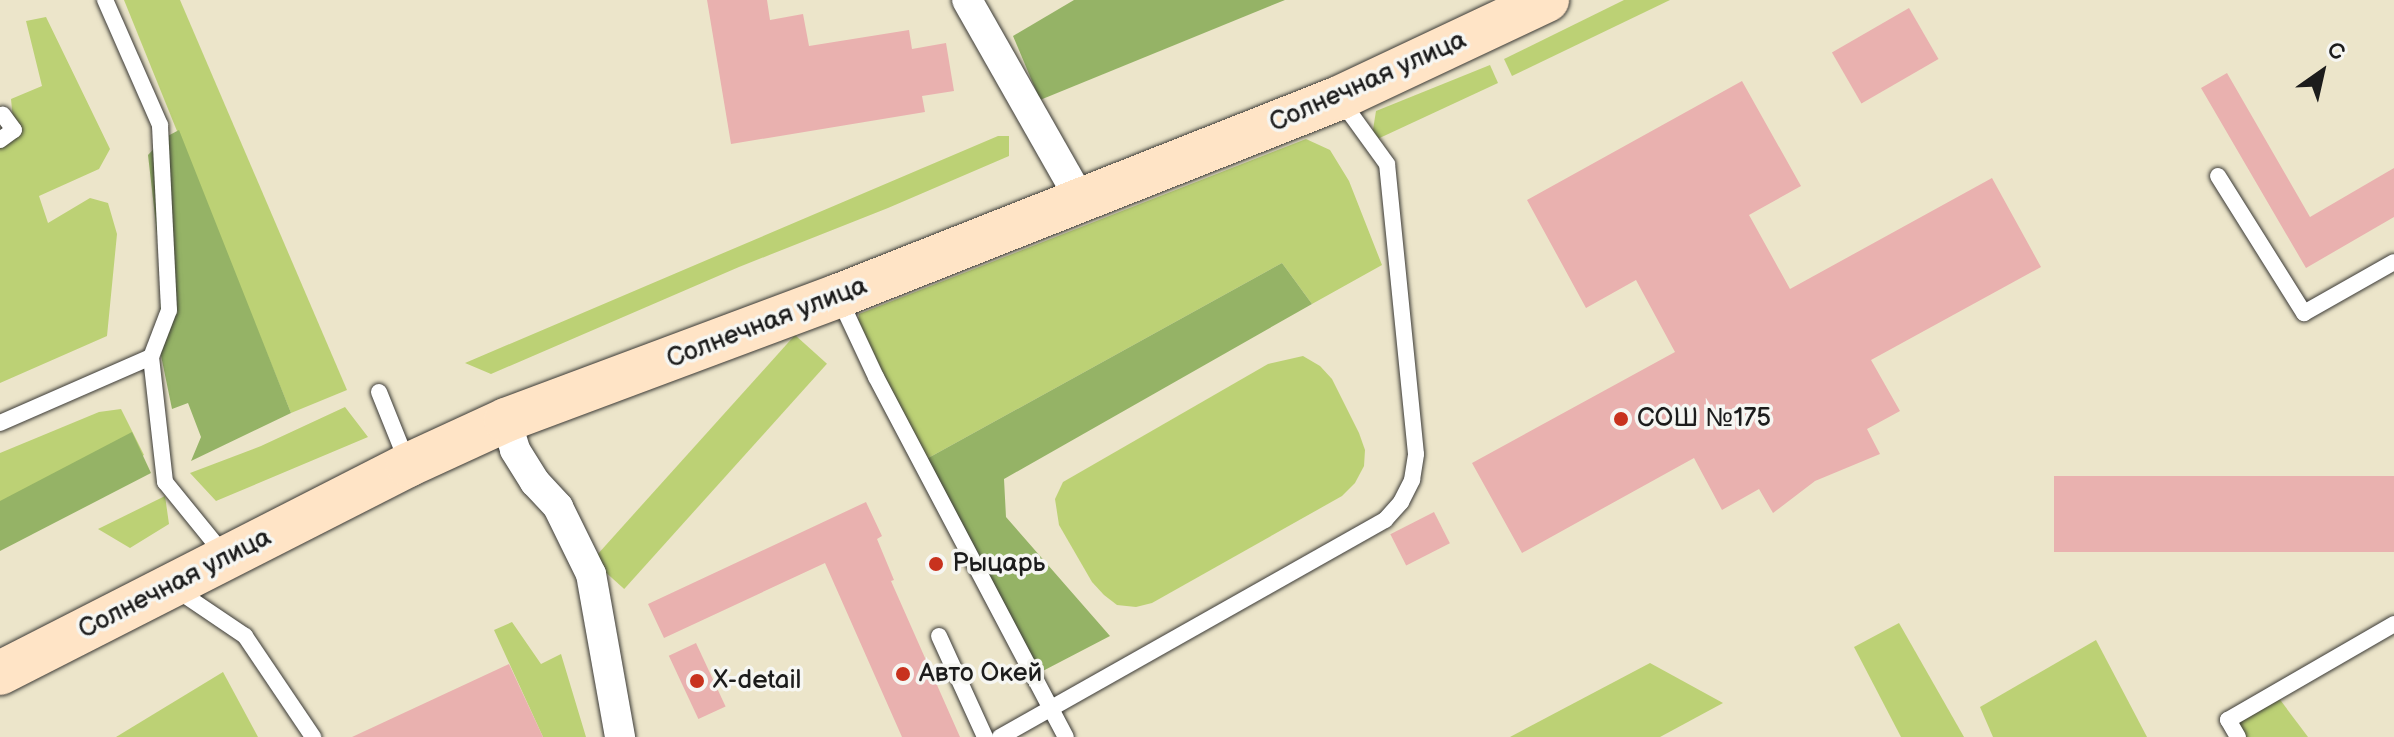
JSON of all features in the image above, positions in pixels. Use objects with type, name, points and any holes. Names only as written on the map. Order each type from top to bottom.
[{"type":"main road","name":"Солнечная улица","points":[[0,673],[408,465],[506,420],[838,296],[1339,98],[1547,0]]},
{"type":"street","points":[[967,0],[1081,201]]},
{"type":"street","points":[[506,420],[515,450],[535,482],[558,507],[591,574],[620,737]]},
{"type":"lane","points":[[105,0],[160,125],[169,310],[151,357],[165,482],[226,557]]},
{"type":"lane","points":[[1000,737],[1052,711],[1385,520],[1401,502],[1412,480],[1416,454],[1408,348],[1387,164],[1339,98]]},
{"type":"lane","points":[[0,140],[14,130],[3,115]]},
{"type":"lane","points":[[2218,176],[2304,313],[2394,262]]},
{"type":"lane","points":[[838,296],[876,377],[1066,737]]},
{"type":"lane","points":[[0,423],[151,357]]},
{"type":"lane","points":[[379,392],[408,465]]},
{"type":"lane","points":[[170,585],[245,636],[313,737]]},
{"type":"lane","points":[[2238,737],[2228,720],[2394,624]]},
{"type":"lane","points":[[939,636],[985,737]]},
{"type":"green space","points":[[124,0],[180,0],[347,390],[291,413]]},
{"type":"green space","points":[[1074,0],[1285,0],[1040,100],[1013,36]]},
{"type":"green space","points":[[1624,0],[1670,0],[1512,76],[1504,59]]},
{"type":"green space","points":[[46,17],[110,149],[99,169],[39,196],[48,223],[90,198],[108,203],[117,234],[107,336],[0,383],[0,139],[14,130],[11,99],[42,86],[26,21]]},
{"type":"green space","points":[[1490,65],[1498,83],[1371,142],[1376,111]]},
{"type":"green space","points":[[179,130],[291,413],[191,461],[201,437],[188,403],[172,409],[158,341],[162,277],[148,155],[164,138]]},
{"type":"green space","points":[[998,136],[1009,136],[1009,156],[888,208],[739,267],[491,374],[465,363]]},
{"type":"green space","points":[[1306,139],[1330,150],[1349,181],[1382,265],[1312,304],[1282,263],[921,462],[856,333],[859,314]]},
{"type":"green space","points":[[1282,263],[1312,304],[1004,479],[1006,517],[1110,636],[1037,674],[921,462]]},
{"type":"green space","points":[[795,335],[827,364],[624,589],[592,560]]},
{"type":"green space","points":[[1303,356],[1320,366],[1332,379],[1359,433],[1365,450],[1364,466],[1355,483],[1342,496],[1152,603],[1136,607],[1117,605],[1104,595],[1092,582],[1059,525],[1055,499],[1063,482],[1268,364]]},
{"type":"green space","points":[[345,407],[368,437],[216,501],[190,473],[261,446]]},
{"type":"green space","points":[[121,409],[144,455],[0,537],[0,453],[99,412]]},
{"type":"green space","points":[[132,432],[151,473],[0,551],[0,501]]},
{"type":"green space","points":[[165,496],[169,524],[130,548],[98,529]]},
{"type":"green space","points":[[512,622],[541,664],[561,654],[586,737],[543,737],[494,630]]},
{"type":"green space","points":[[1899,623],[1964,737],[1901,737],[1854,647]]},
{"type":"green space","points":[[2096,640],[2147,737],[1993,737],[1980,707]]},
{"type":"green space","points":[[1650,663],[1723,703],[1660,737],[1510,737]]},
{"type":"green space","points":[[223,672],[258,737],[116,737]]},
{"type":"green space","points":[[2275,693],[2308,737],[2233,737],[2228,720]]},
{"type":"building","points":[[707,0],[767,0],[770,20],[803,14],[809,46],[909,30],[912,49],[946,43],[954,91],[922,96],[925,112],[731,144]]},
{"type":"building","points":[[1909,8],[1938,59],[1861,104],[1832,52]]},
{"type":"building","points":[[2227,73],[2310,217],[2394,168],[2394,217],[2306,268],[2201,88]]},
{"type":"building","points":[[1742,81],[1801,186],[1749,215],[1790,289],[1992,178],[2041,267],[1871,360],[1900,411],[1867,429],[1880,454],[1815,481],[1773,513],[1759,489],[1722,510],[1694,458],[1522,553],[1472,463],[1675,352],[1636,280],[1586,308],[1527,200]]},
{"type":"building","points":[[2054,476],[2394,476],[2394,552],[2054,552]]},
{"type":"building","points":[[866,502],[882,536],[877,539],[894,580],[891,581],[960,737],[902,737],[825,563],[664,638],[648,604]]},
{"type":"building","points":[[1434,512],[1450,543],[1406,565],[1390,534]]},
{"type":"building","name":"X-detail","points":[[696,643],[726,706],[698,719],[669,656]]},
{"type":"building","points":[[509,664],[543,737],[352,737]]},
{"type":"place","name":"СОШ №175","points":[[1621,419]]},
{"type":"place","name":"Рыцарь","points":[[936,564]]},
{"type":"place","name":"Авто Окей","points":[[903,674]]},
{"type":"place","name":"X-detail","points":[[697,681]]}]
